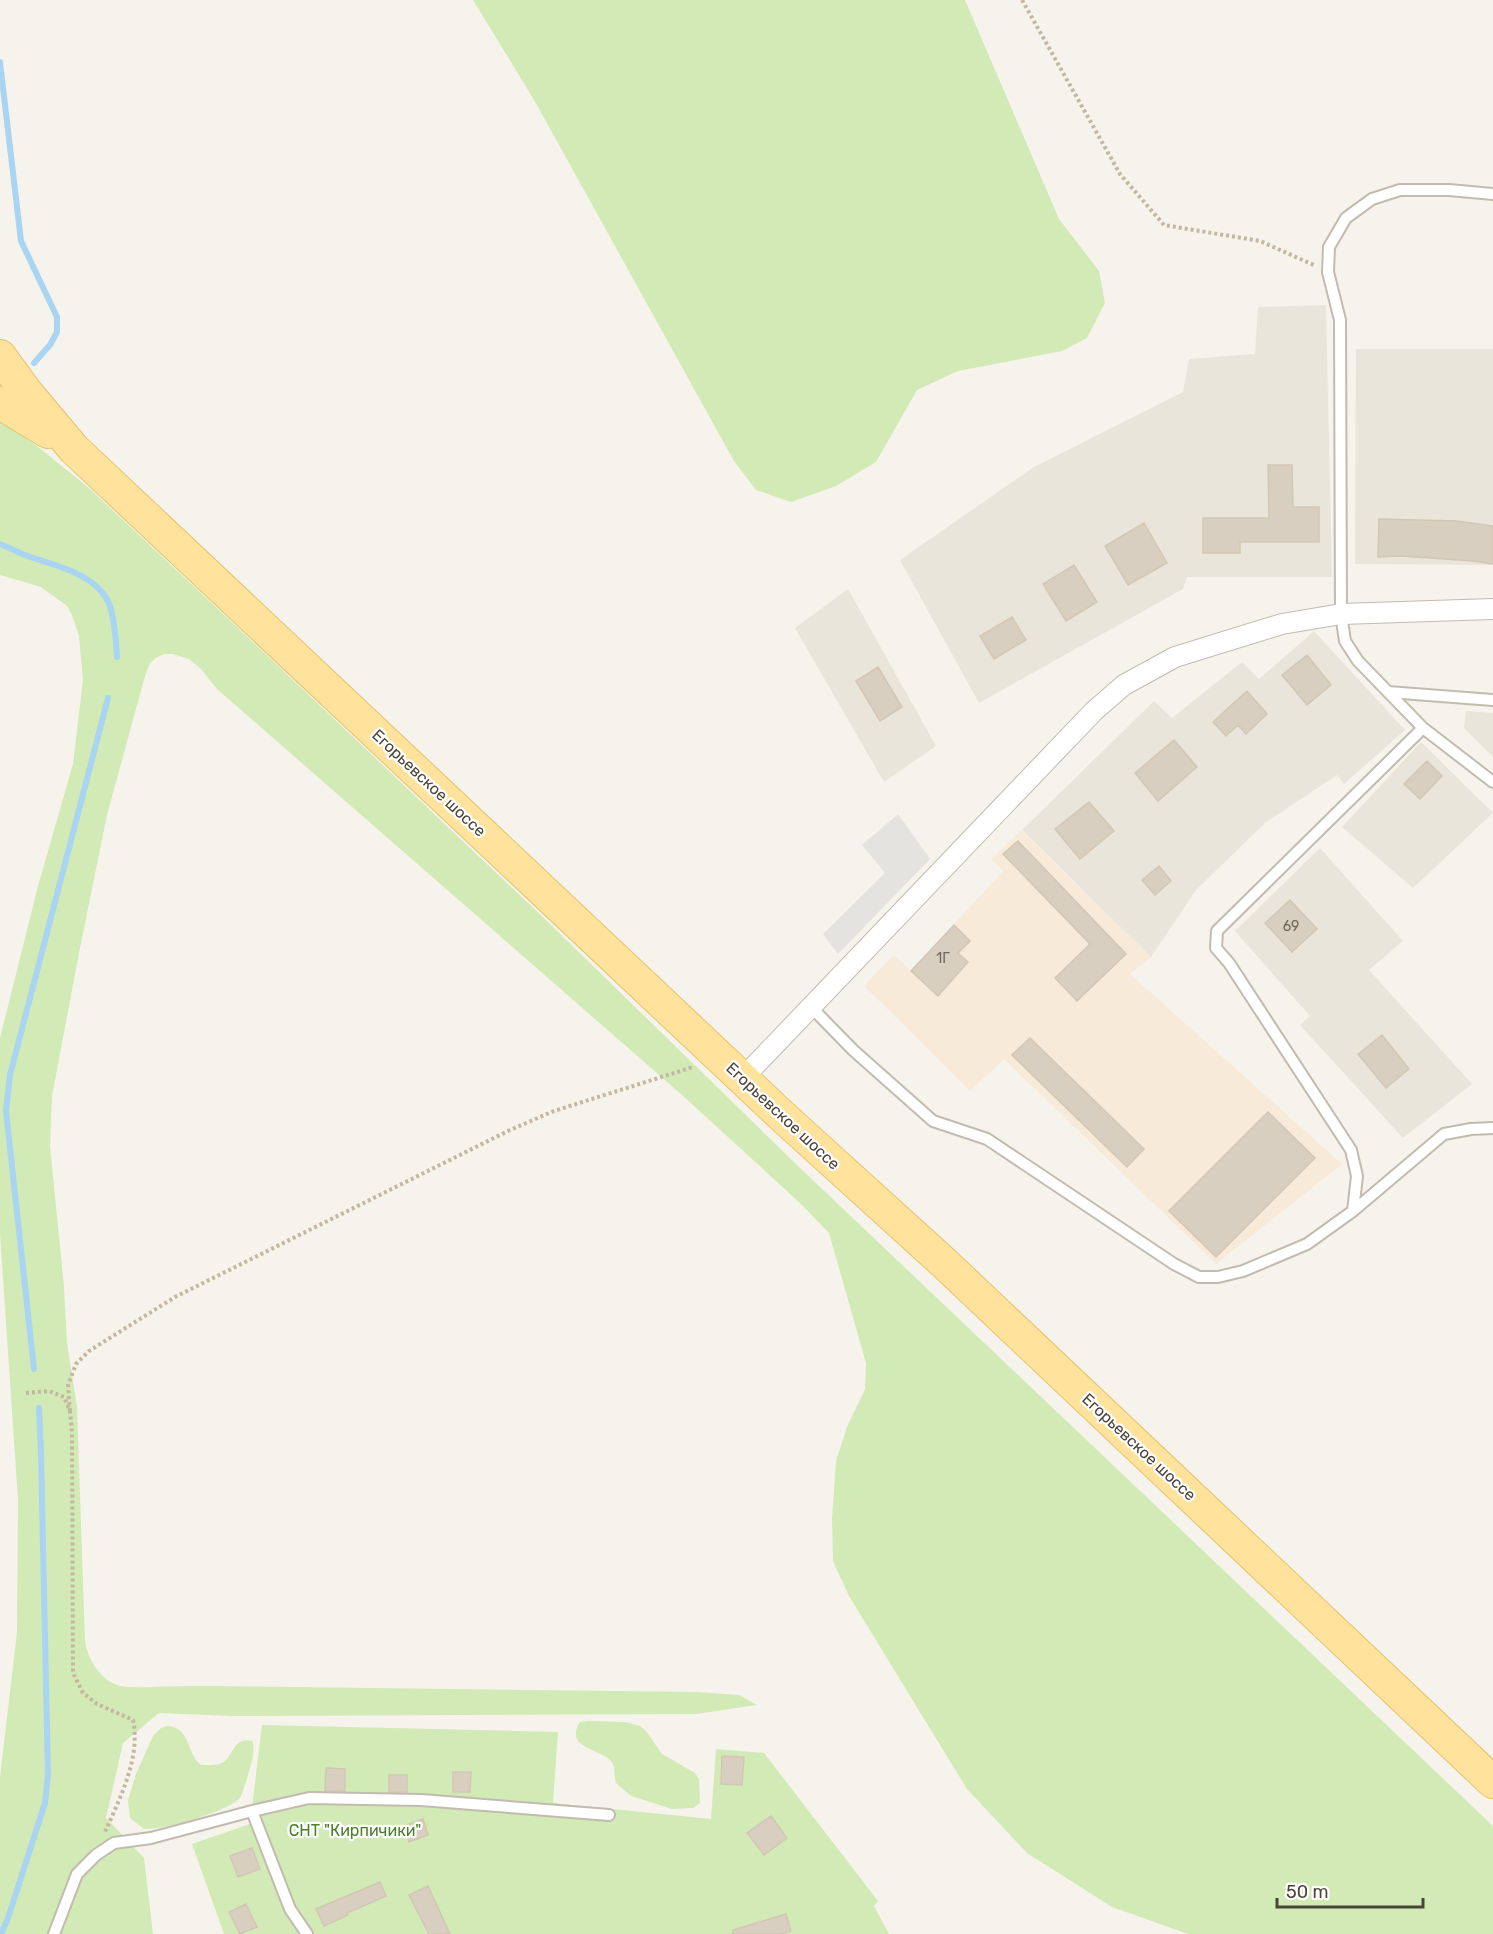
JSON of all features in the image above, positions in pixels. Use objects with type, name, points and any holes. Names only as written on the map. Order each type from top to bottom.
[{"type":"main road","name":"Егорьевское шоссе","points":[[0,356],[27,393],[74,449],[742,1079],[942,1261],[1493,1782]]},
{"type":"main road","name":"Егорьевское шоссе","points":[[0,403],[74,449]]},
{"type":"street","points":[[742,1079],[1094,711],[1124,685],[1175,657],[1282,624],[1341,614],[1493,609]]},
{"type":"lane","points":[[1493,194],[1449,190],[1400,190],[1372,199],[1346,218],[1329,247],[1328,272],[1340,320],[1341,614],[1345,641],[1358,661],[1423,728],[1493,782]]},
{"type":"lane","points":[[1388,692],[1493,700]]},
{"type":"lane","points":[[1353,1211],[1357,1176],[1351,1150],[1229,963],[1216,948],[1217,931],[1423,728]]},
{"type":"lane","points":[[811,1007],[853,1050],[933,1121],[987,1139],[1174,1264],[1198,1277],[1218,1277],[1243,1271],[1307,1244],[1353,1211],[1444,1134],[1493,1128]]},
{"type":"lane","points":[[54,1934],[77,1874],[96,1854],[114,1843],[151,1838],[309,1798],[421,1800],[609,1815]]},
{"type":"lane","points":[[252,1811],[290,1909],[307,1934]]},
{"type":"path","points":[[1022,0],[1120,174],[1164,225],[1260,242],[1328,272]]},
{"type":"path","points":[[96,1854],[119,1800],[130,1766],[136,1736],[133,1720],[97,1704],[83,1693],[73,1673],[72,1433],[68,1385],[76,1364],[89,1351],[175,1297],[510,1130],[554,1110],[625,1090],[720,1058]]},
{"type":"path","points":[[26,1393],[49,1391],[64,1397],[70,1411]]},
{"type":"shaded area","points":[[1326,305],[1332,577],[1187,577],[1183,589],[979,703],[900,560],[1034,467],[1183,392],[1189,359],[1255,354],[1258,307]]},
{"type":"shaded area","points":[[1356,349],[1493,349],[1493,565],[1355,564]]},
{"type":"shaded area","points":[[848,589],[936,746],[884,782],[795,628]]},
{"type":"shaded area","points":[[1314,631],[1405,730],[1344,784],[1337,775],[1265,823],[1196,890],[1151,957],[1022,830],[1154,701],[1172,718],[1242,662],[1259,679]]},
{"type":"shaded area","points":[[1466,711],[1493,713],[1493,757],[1464,728]]},
{"type":"shaded area","points":[[1421,742],[1493,813],[1413,888],[1342,827]]},
{"type":"shaded area","points":[[898,814],[930,859],[838,954],[823,934],[885,873],[862,845]]},
{"type":"shaded area","points":[[1021,830],[1151,957],[1130,974],[1342,1164],[1216,1264],[1004,1059],[970,1091],[864,986],[894,955],[911,971],[1003,871],[991,859]]},
{"type":"shaded area","points":[[1320,848],[1403,941],[1369,970],[1472,1084],[1403,1138],[1300,1025],[1310,1016],[1235,931]]},
{"type":"green space","points":[[473,0],[965,0],[1059,219],[1099,271],[1105,303],[1087,338],[1062,351],[958,371],[917,390],[876,462],[836,486],[791,502],[756,490],[734,461],[533,98]]},
{"type":"green space","points":[[0,422],[22,434],[89,488],[254,643],[548,922],[799,1167],[1493,1826],[1493,1934],[1188,1934],[1112,1907],[1027,1853],[967,1789],[849,1596],[833,1561],[832,1519],[836,1461],[847,1427],[865,1389],[866,1363],[829,1233],[801,1204],[682,1095],[217,689],[201,669],[189,659],[164,654],[150,663],[145,676],[107,815],[52,1096],[50,1146],[64,1287],[67,1343],[77,1407],[85,1640],[92,1662],[107,1679],[120,1686],[128,1687],[697,1692],[739,1695],[757,1705],[696,1714],[232,1716],[159,1713],[123,1743],[106,1818],[144,1858],[153,1934],[0,1934],[0,1777],[17,1632],[18,1500],[0,1234],[0,1038],[38,886],[73,764],[83,680],[79,636],[67,606],[41,587],[0,575]]},
{"type":"green space","points":[[580,1722],[625,1722],[640,1726],[662,1754],[695,1773],[699,1779],[700,1803],[693,1808],[672,1809],[631,1796],[616,1783],[614,1766],[609,1759],[581,1744],[577,1738],[576,1731]]},
{"type":"green space","name":"СНТ \"Кирпичики\"","points":[[262,1725],[558,1732],[553,1803],[711,1819],[716,1749],[764,1753],[878,1901],[874,1906],[889,1934],[224,1934],[192,1844],[250,1824]]},
{"type":"green space","points":[[168,1726],[181,1731],[201,1765],[222,1763],[237,1744],[246,1740],[253,1741],[253,1758],[241,1796],[233,1803],[194,1819],[165,1827],[144,1829],[130,1818],[128,1800],[136,1774],[153,1736],[161,1728]]},
{"type":"building","points":[[1268,465],[1292,465],[1293,507],[1319,507],[1319,542],[1240,542],[1240,553],[1203,553],[1203,518],[1269,518]]},
{"type":"building","points":[[1379,519],[1457,521],[1493,526],[1493,564],[1401,556],[1378,557]]},
{"type":"building","points":[[1144,523],[1167,563],[1128,585],[1105,546]]},
{"type":"building","points":[[1074,565],[1097,602],[1066,621],[1043,584]]},
{"type":"building","points":[[1012,617],[1026,640],[994,659],[980,636]]},
{"type":"building","points":[[1307,655],[1331,685],[1307,705],[1282,675]]},
{"type":"building","points":[[878,667],[902,707],[880,721],[856,681]]},
{"type":"building","points":[[1247,691],[1267,714],[1246,734],[1238,725],[1226,736],[1213,722]]},
{"type":"building","points":[[1174,740],[1197,767],[1158,801],[1135,773]]},
{"type":"building","points":[[1427,761],[1442,776],[1420,799],[1404,784]]},
{"type":"building","points":[[1089,802],[1114,831],[1080,859],[1055,829]]},
{"type":"building","points":[[1018,841],[1126,954],[1077,1001],[1055,978],[1090,944],[1003,854]]},
{"type":"building","points":[[1159,866],[1171,881],[1155,895],[1142,880]]},
{"type":"building","points":[[1290,900],[1317,929],[1292,952],[1265,923]]},
{"type":"building","points":[[954,925],[970,941],[958,953],[968,962],[938,996],[911,971]]},
{"type":"building","points":[[1382,1035],[1409,1069],[1386,1088],[1358,1054]]},
{"type":"building","points":[[1030,1038],[1144,1149],[1127,1167],[1012,1055]]},
{"type":"building","points":[[1268,1112],[1315,1158],[1216,1257],[1169,1211]]},
{"type":"building","points":[[722,1756],[744,1757],[742,1785],[721,1784]]},
{"type":"building","points":[[326,1768],[345,1769],[345,1791],[325,1791]]},
{"type":"building","points":[[453,1772],[471,1772],[470,1792],[453,1792]]},
{"type":"building","points":[[389,1775],[407,1775],[407,1792],[389,1792]]},
{"type":"building","points":[[771,1816],[787,1838],[764,1855],[747,1833]]},
{"type":"building","points":[[423,1819],[428,1835],[409,1842],[404,1826]]},
{"type":"building","points":[[252,1848],[260,1869],[238,1877],[230,1856]]},
{"type":"building","points":[[380,1882],[386,1896],[324,1926],[316,1909]]},
{"type":"building","points":[[428,1886],[450,1934],[429,1934],[409,1895]]},
{"type":"building","points":[[246,1904],[257,1927],[240,1934],[229,1912]]},
{"type":"building","points":[[786,1914],[791,1931],[780,1934],[733,1934],[733,1930]]},
{"type":"waterway","points":[[0,62],[21,241],[57,317],[57,332],[50,345],[34,363]]},
{"type":"waterway","points":[[0,544],[74,572],[96,586],[110,606],[117,657]]},
{"type":"waterway","points":[[34,1369],[6,1111],[10,1075],[108,698]]},
{"type":"waterway","points":[[1,1934],[45,1803],[48,1775],[39,1408]]}]
